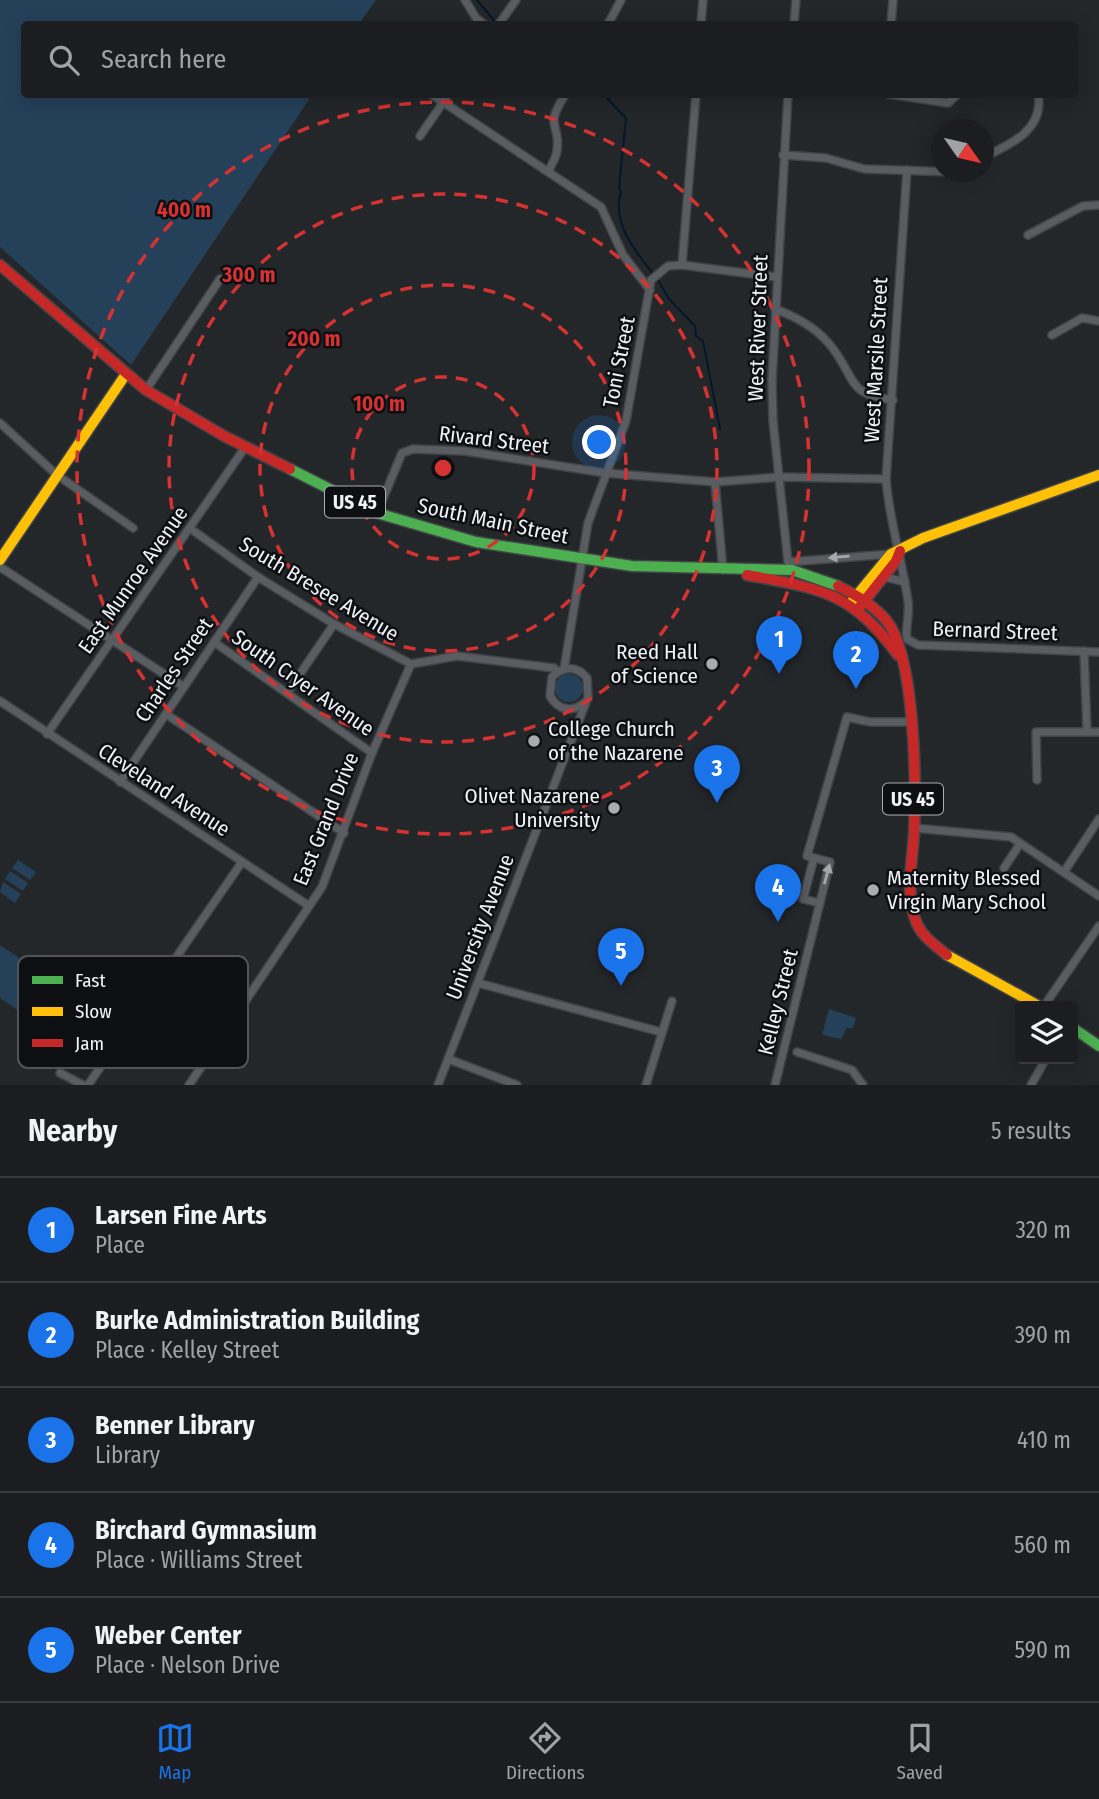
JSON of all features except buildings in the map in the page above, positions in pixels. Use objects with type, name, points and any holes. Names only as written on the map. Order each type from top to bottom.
[{"type":"main road","name":"US 45","points":[[0,265],[126,374]]},
{"type":"main road","name":"South Main Street","points":[[126,374],[192,419],[377,513],[476,542],[632,566],[723,570],[779,570],[790,566],[830,582],[858,602]]},
{"type":"main road","points":[[0,560],[126,374]]},
{"type":"main road","points":[[858,602],[896,552],[923,538],[1099,475]]},
{"type":"main road","points":[[858,602],[885,577],[896,552]]},
{"type":"main road","name":"South Main Street","points":[[723,570],[819,587],[858,602]]},
{"type":"main road","name":"US 45","points":[[858,602],[887,621],[898,641],[910,688],[914,828],[910,902],[924,936],[951,958],[1033,1001]]},
{"type":"main road","points":[[1078,1031],[1099,1046]]},
{"type":"street","points":[[465,0],[480,21]]},
{"type":"street","points":[[501,21],[516,0]]},
{"type":"street","points":[[610,21],[621,0]]},
{"type":"street","points":[[701,21],[703,0]]},
{"type":"street","points":[[794,21],[796,0]]},
{"type":"street","points":[[891,21],[893,0]]},
{"type":"street","points":[[436,98],[601,207],[623,255],[650,287],[656,273],[668,266],[682,265],[776,277]]},
{"type":"street","points":[[420,136],[446,98]]},
{"type":"street","points":[[548,172],[558,150],[552,122],[563,98]]},
{"type":"street","points":[[682,265],[696,98]]},
{"type":"street","name":"West River Street","points":[[788,98],[776,277],[773,421],[790,566]]},
{"type":"street","points":[[908,98],[948,103],[954,98]]},
{"type":"street","points":[[994,152],[1022,137],[1037,113],[1038,98]]},
{"type":"street","points":[[783,155],[826,158],[864,169],[931,171]]},
{"type":"street","name":"West Marsile Street","points":[[896,552],[888,513],[886,479],[907,170]]},
{"type":"street","points":[[1028,235],[1083,206],[1099,205]]},
{"type":"street","points":[[146,390],[220,279]]},
{"type":"street","name":"Toni Street","points":[[583,559],[588,523],[626,421],[650,287]]},
{"type":"street","points":[[775,309],[802,321],[820,335],[833,348],[855,385],[868,396],[893,400]]},
{"type":"street","points":[[1052,335],[1082,318],[1099,321]]},
{"type":"street","points":[[0,422],[57,475],[133,528]]},
{"type":"street","name":"East Munroe Avenue","points":[[47,734],[246,446]]},
{"type":"street","name":"Rivard Street","points":[[377,513],[402,453],[413,449],[465,451],[605,473],[715,482],[780,477],[886,479]]},
{"type":"street","points":[[715,482],[723,570]]},
{"type":"street","name":"South Bresee Avenue","points":[[191,528],[258,577],[334,624],[411,663],[457,656],[561,670]]},
{"type":"street","name":"South Main Street","points":[[790,566],[896,552]]},
{"type":"street","name":"Bernard Street","points":[[896,552],[905,582],[908,605],[906,634],[912,643],[1099,652]]},
{"type":"street","points":[[583,559],[561,670],[548,690],[554,702],[572,709],[584,703]]},
{"type":"street","points":[[0,567],[184,687]]},
{"type":"street","name":"Charles Street","points":[[120,782],[258,577]]},
{"type":"street","points":[[885,577],[905,582]]},
{"type":"street","points":[[287,693],[334,624]]},
{"type":"street","name":"South Cryer Avenue","points":[[214,642],[372,753]]},
{"type":"street","points":[[1084,651],[1087,731]]},
{"type":"street","name":"East Grand Drive","points":[[248,997],[322,887],[372,753],[411,663]]},
{"type":"street","name":"University Avenue","points":[[438,1085],[590,691],[587,678],[577,670],[561,670]]},
{"type":"street","name":"Cleveland Avenue","points":[[0,701],[309,906]]},
{"type":"street","points":[[166,714],[344,833]]},
{"type":"street","name":"Kelley Street","points":[[775,1085],[830,862],[807,856],[847,717],[870,722],[912,722]]},
{"type":"street","points":[[1037,780],[1036,732],[1099,732]]},
{"type":"street","points":[[1064,872],[1099,819]]},
{"type":"street","points":[[914,828],[1011,837],[1099,895]]},
{"type":"street","points":[[1004,868],[1020,844]]},
{"type":"street","name":"Kelley Street","points":[[814,858],[803,899],[820,903]]},
{"type":"street","points":[[176,956],[242,862]]},
{"type":"street","points":[[1046,1001],[1099,926]]},
{"type":"street","points":[[478,983],[662,1032]]},
{"type":"street","points":[[646,1085],[672,1001]]},
{"type":"street","points":[[797,1052],[836,1062],[852,1070],[863,1085]]},
{"type":"street","points":[[448,1059],[517,1085]]},
{"type":"street","points":[[1031,1085],[1043,1064]]},
{"type":"street","points":[[60,1073],[86,1085],[98,1068]]},
{"type":"street","name":"East Grand Drive","points":[[189,1085],[200,1068]]},
{"type":"shaded area","points":[[0,0],[376,0],[361,21],[21,21],[21,98],[310,98],[131,365],[0,247]]},
{"type":"shaded area","points":[[569,674],[579,678],[583,688],[579,698],[569,702],[559,698],[555,688],[559,678]]},
{"type":"shaded area","points":[[18,860],[36,872],[30,880],[12,868]]},
{"type":"shaded area","points":[[10,871],[28,883],[23,891],[5,879]]},
{"type":"shaded area","points":[[3,882],[21,894],[15,903],[0,892]]},
{"type":"shaded area","points":[[0,945],[18,957],[18,1010],[0,998]]},
{"type":"shaded area","points":[[829,1009],[856,1018],[853,1028],[847,1028],[841,1039],[822,1035]]},
{"type":"waterway","points":[[477,0],[494,21]]},
{"type":"waterway","points":[[607,98],[626,118],[619,215],[633,247],[654,275]]},
{"type":"waterway","points":[[658,280],[669,299],[695,326],[696,336],[703,341],[720,429]]},
{"type":"traffic: fast","points":[[290,469],[377,513],[476,542],[632,566],[792,570],[838,586]]},
{"type":"traffic: fast","points":[[1078,1031],[1099,1046]]},
{"type":"traffic: slow","points":[[0,560],[126,374]]},
{"type":"traffic: slow","points":[[853,600],[891,554],[923,538],[1099,475]]},
{"type":"traffic: slow","points":[[947,955],[1030,1001]]},
{"type":"traffic: jam","points":[[0,265],[146,390],[224,436],[290,469]]},
{"type":"traffic: jam","points":[[858,609],[896,561],[900,551]]},
{"type":"traffic: jam","points":[[747,575],[795,584],[833,596],[865,617],[898,655]]},
{"type":"traffic: jam","points":[[838,586],[875,609],[886,620],[896,638],[909,691],[914,755],[915,812],[911,903],[920,929],[947,955]]},
{"type":"place","name":"Reed Hall of Science","points":[[712,664]]},
{"type":"place","name":"Larsen Fine Arts","points":[[779,674]]},
{"type":"place","name":"Burke Administration Building","points":[[856,689]]},
{"type":"place","name":"College Church of the Nazarene","points":[[534,741]]},
{"type":"place","name":"Benner Library","points":[[717,803]]},
{"type":"place","name":"Olivet Nazarene University","points":[[614,808]]},
{"type":"place","name":"Maternity Blessed Virgin Mary School","points":[[873,890]]},
{"type":"place","name":"Birchard Gymnasium","points":[[778,922]]},
{"type":"place","name":"Weber Center","points":[[621,986]]}]
